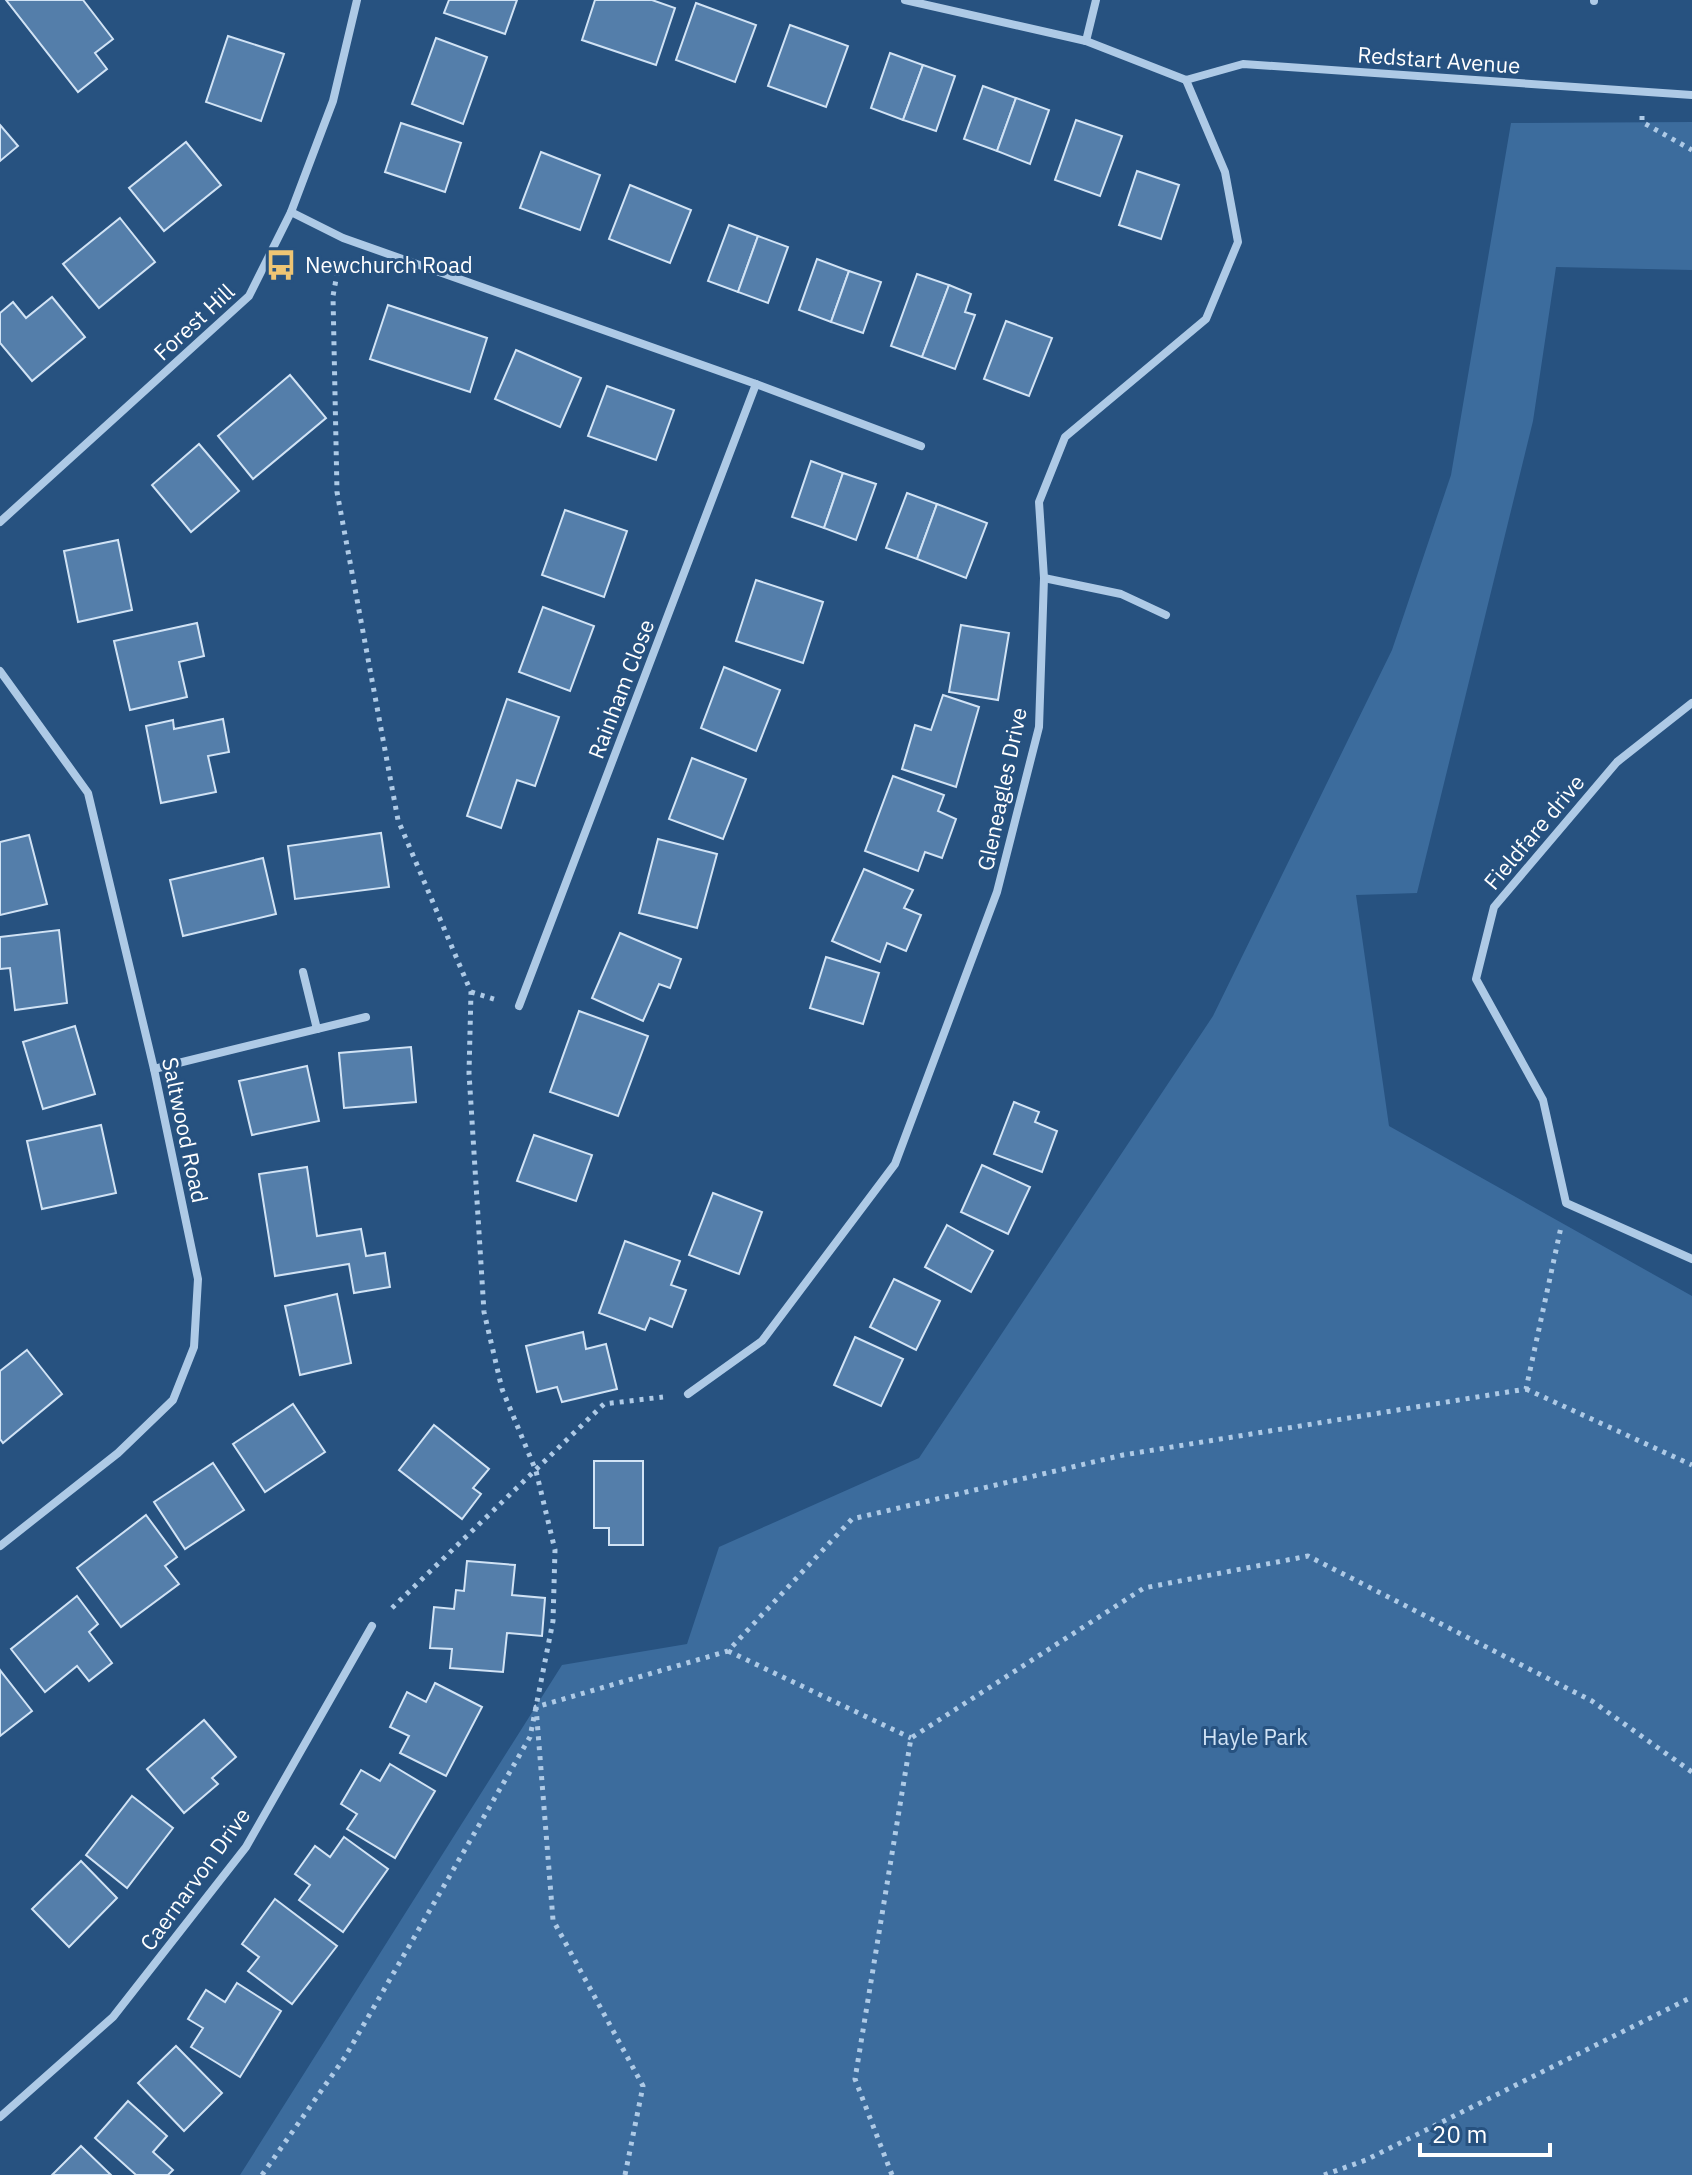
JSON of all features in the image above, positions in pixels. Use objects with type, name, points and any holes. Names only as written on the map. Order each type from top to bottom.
[{"type":"street","name":"Forest Hill","points":[[0,522],[249,296],[291,212],[333,101],[357,0]]},
{"type":"street","points":[[905,0],[1086,41],[1186,80]]},
{"type":"street","points":[[1086,41],[1096,0]]},
{"type":"street","name":"Redstart Avenue","points":[[1186,80],[1243,64],[1692,95]]},
{"type":"street","name":"Gleneagles Drive","points":[[688,1394],[762,1341],[895,1164],[997,892],[1039,727],[1044,578],[1039,502],[1065,437],[1206,319],[1238,242],[1225,172],[1186,80]]},
{"type":"street","points":[[291,212],[343,238],[756,384],[921,446]]},
{"type":"street","name":"Rainham Close","points":[[519,1006],[756,384]]},
{"type":"street","points":[[1044,578],[1121,594],[1166,615]]},
{"type":"street","name":"Saltwood Road","points":[[0,671],[88,793],[154,1069],[198,1279],[194,1347],[173,1400],[118,1453],[0,1546]]},
{"type":"street","name":"Fieldfare drive","points":[[1566,1203],[1543,1100],[1476,979],[1483,950],[1494,907],[1617,762],[1692,703]]},
{"type":"street","points":[[303,972],[317,1029]]},
{"type":"street","points":[[154,1069],[366,1017]]},
{"type":"street","points":[[1566,1203],[1692,1259]]},
{"type":"street","name":"Caernarvon Drive","points":[[0,2117],[113,2017],[246,1847],[372,1626]]},
{"type":"path","points":[[1641,91],[1642,122],[1692,150]]},
{"type":"path","points":[[262,2175],[345,2057],[530,1737],[553,1621],[555,1550],[536,1471],[502,1389],[484,1312],[469,1073],[471,992],[398,820],[337,492],[333,296],[343,238]]},
{"type":"path","points":[[1526,1389],[1566,1203]]},
{"type":"path","points":[[536,1707],[728,1651],[852,1519],[1123,1455],[1526,1389],[1692,1465]]},
{"type":"path","points":[[372,1626],[604,1404],[688,1394]]},
{"type":"path","points":[[892,2175],[855,2079],[911,1738],[1144,1588],[1308,1556],[1592,1701],[1692,1772]]},
{"type":"path","points":[[728,1651],[911,1738]]},
{"type":"path","points":[[536,1707],[553,1920],[643,2086],[625,2175]]},
{"type":"path","points":[[1324,2175],[1366,2160],[1692,1997]]},
{"type":"green space","name":"Hayle Park","points":[[1692,122],[1692,270],[1556,267],[1533,421],[1417,893],[1356,895],[1389,1126],[1692,1296],[1692,2175],[240,2175],[562,1665],[687,1644],[719,1547],[919,1458],[1213,1016],[1392,650],[1451,475],[1511,123]]},
{"type":"building","points":[[6,0],[83,0],[113,39],[95,53],[107,69],[78,92]]},
{"type":"building","points":[[449,0],[517,0],[505,34],[444,13]]},
{"type":"building","points":[[595,0],[652,0],[675,8],[656,65],[582,40]]},
{"type":"building","points":[[696,3],[756,25],[735,82],[676,60]]},
{"type":"building","points":[[790,25],[848,46],[826,107],[768,86]]},
{"type":"building","points":[[228,36],[284,54],[261,121],[206,102]]},
{"type":"building","points":[[436,38],[487,57],[463,124],[412,104]]},
{"type":"building","points":[[890,53],[923,65],[903,120],[871,108]]},
{"type":"building","points":[[923,65],[955,76],[936,131],[903,120]]},
{"type":"building","points":[[983,86],[1016,98],[997,151],[964,139]]},
{"type":"building","points":[[1016,98],[1049,110],[1030,164],[997,151]]},
{"type":"building","points":[[1076,120],[1122,136],[1100,196],[1055,180]]},
{"type":"building","points":[[401,123],[461,143],[445,192],[385,172]]},
{"type":"building","points":[[0,125],[18,146],[0,161]]},
{"type":"building","points":[[186,142],[221,185],[164,231],[129,188]]},
{"type":"building","points":[[541,152],[600,175],[580,230],[520,208]]},
{"type":"building","points":[[1137,171],[1179,185],[1161,239],[1119,225]]},
{"type":"building","points":[[630,185],[691,210],[670,263],[609,239]]},
{"type":"building","points":[[120,218],[155,262],[99,308],[63,264]]},
{"type":"building","points":[[729,225],[758,236],[738,292],[708,281]]},
{"type":"building","points":[[758,236],[788,247],[768,303],[738,292]]},
{"type":"building","points":[[817,259],[849,271],[831,322],[799,310]]},
{"type":"building","points":[[849,271],[881,282],[863,333],[831,322]]},
{"type":"building","points":[[917,274],[949,285],[922,357],[891,346]]},
{"type":"building","points":[[949,285],[971,294],[965,312],[975,315],[955,369],[922,357]]},
{"type":"building","points":[[52,297],[85,337],[32,381],[0,343],[0,313],[13,302],[26,318]]},
{"type":"building","points":[[388,305],[487,338],[470,392],[370,359]]},
{"type":"building","points":[[1006,321],[1052,338],[1029,396],[984,379]]},
{"type":"building","points":[[516,350],[581,378],[560,427],[495,399]]},
{"type":"building","points":[[290,375],[326,418],[253,479],[218,436]]},
{"type":"building","points":[[607,386],[674,410],[656,460],[588,436]]},
{"type":"building","points":[[199,444],[239,491],[191,532],[152,485]]},
{"type":"building","points":[[811,461],[843,473],[824,528],[792,517]]},
{"type":"building","points":[[843,473],[876,484],[856,540],[824,528]]},
{"type":"building","points":[[907,493],[937,504],[917,559],[886,548]]},
{"type":"building","points":[[937,504],[987,523],[966,578],[917,559]]},
{"type":"building","points":[[565,510],[627,531],[604,597],[542,575]]},
{"type":"building","points":[[118,540],[132,610],[78,622],[64,551]]},
{"type":"building","points":[[756,580],[823,602],[803,663],[736,641]]},
{"type":"building","points":[[543,607],[594,626],[570,691],[519,672]]},
{"type":"building","points":[[197,623],[204,656],[179,662],[187,697],[130,710],[114,641]]},
{"type":"building","points":[[961,625],[1009,633],[998,700],[949,692]]},
{"type":"building","points":[[724,667],[780,690],[756,751],[701,728]]},
{"type":"building","points":[[943,695],[979,707],[956,787],[902,769],[915,725],[931,730]]},
{"type":"building","points":[[507,699],[559,717],[535,786],[517,780],[501,828],[467,816]]},
{"type":"building","points":[[223,719],[229,752],[208,756],[216,792],[161,803],[146,726],[173,720],[174,729]]},
{"type":"building","points":[[692,758],[746,779],[723,839],[669,819]]},
{"type":"building","points":[[893,776],[944,795],[938,811],[956,819],[942,858],[925,852],[918,871],[865,851]]},
{"type":"building","points":[[381,833],[389,887],[295,899],[288,846]]},
{"type":"building","points":[[29,835],[47,904],[0,915],[0,842]]},
{"type":"building","points":[[658,839],[717,854],[697,928],[639,913]]},
{"type":"building","points":[[263,858],[276,914],[183,936],[170,880]]},
{"type":"building","points":[[864,869],[913,890],[904,908],[921,915],[906,951],[887,943],[880,962],[832,941]]},
{"type":"building","points":[[59,930],[67,1003],[15,1010],[10,968],[0,969],[0,937]]},
{"type":"building","points":[[620,933],[681,959],[670,988],[659,984],[643,1021],[592,998]]},
{"type":"building","points":[[826,957],[879,973],[863,1024],[810,1008]]},
{"type":"building","points":[[579,1011],[648,1036],[618,1116],[550,1092]]},
{"type":"building","points":[[75,1026],[95,1094],[43,1109],[23,1042]]},
{"type":"building","points":[[411,1047],[416,1102],[344,1108],[339,1053]]},
{"type":"building","points":[[307,1066],[319,1121],[252,1135],[239,1081]]},
{"type":"building","points":[[1014,1102],[1039,1112],[1035,1122],[1057,1131],[1042,1172],[994,1154]]},
{"type":"building","points":[[101,1125],[116,1193],[42,1209],[27,1141]]},
{"type":"building","points":[[534,1135],[592,1155],[576,1201],[517,1181]]},
{"type":"building","points":[[982,1165],[1030,1187],[1008,1234],[961,1212]]},
{"type":"building","points":[[307,1167],[317,1236],[361,1229],[366,1256],[385,1253],[390,1287],[354,1293],[349,1264],[275,1276],[259,1174]]},
{"type":"building","points":[[713,1193],[762,1212],[739,1274],[689,1255]]},
{"type":"building","points":[[947,1225],[993,1251],[971,1292],[925,1267]]},
{"type":"building","points":[[625,1241],[680,1261],[671,1285],[686,1290],[672,1327],[650,1318],[645,1330],[599,1313]]},
{"type":"building","points":[[894,1279],[940,1301],[916,1350],[870,1327]]},
{"type":"building","points":[[337,1294],[351,1363],[300,1375],[285,1306]]},
{"type":"building","points":[[583,1332],[586,1349],[606,1344],[617,1389],[562,1402],[557,1387],[537,1392],[526,1346]]},
{"type":"building","points":[[855,1337],[903,1359],[881,1406],[834,1385]]},
{"type":"building","points":[[27,1350],[62,1394],[3,1443],[0,1439],[0,1371]]},
{"type":"building","points":[[293,1404],[325,1452],[265,1492],[233,1444]]},
{"type":"building","points":[[434,1425],[489,1469],[473,1488],[481,1494],[462,1519],[399,1470]]},
{"type":"building","points":[[594,1461],[643,1461],[643,1545],[609,1545],[609,1528],[594,1528]]},
{"type":"building","points":[[213,1463],[244,1510],[185,1549],[154,1502]]},
{"type":"building","points":[[146,1515],[177,1557],[165,1566],[179,1584],[121,1627],[77,1568]]},
{"type":"building","points":[[467,1561],[515,1565],[512,1595],[545,1598],[542,1636],[507,1633],[503,1672],[450,1668],[452,1649],[430,1648],[434,1607],[454,1609],[456,1590],[464,1591]]},
{"type":"building","points":[[77,1596],[98,1624],[89,1632],[112,1663],[89,1681],[77,1666],[45,1692],[11,1649]]},
{"type":"building","points":[[0,1670],[32,1711],[0,1736]]},
{"type":"building","points":[[435,1683],[482,1707],[446,1776],[400,1753],[409,1736],[390,1727],[407,1692],[426,1702]]},
{"type":"building","points":[[204,1720],[236,1757],[212,1778],[218,1784],[184,1813],[147,1769]]},
{"type":"building","points":[[390,1764],[435,1791],[395,1858],[347,1829],[357,1814],[341,1804],[361,1770],[380,1781]]},
{"type":"building","points":[[132,1796],[173,1828],[127,1888],[86,1855]]},
{"type":"building","points":[[344,1837],[388,1869],[343,1932],[299,1900],[310,1885],[295,1874],[315,1846],[330,1857]]},
{"type":"building","points":[[81,1861],[117,1898],[69,1947],[32,1909]]},
{"type":"building","points":[[275,1899],[337,1946],[292,2004],[248,1971],[259,1957],[242,1944]]},
{"type":"building","points":[[237,1983],[281,2011],[240,2077],[191,2047],[203,2028],[188,2019],[206,1990],[225,2002]]},
{"type":"building","points":[[176,2046],[222,2093],[184,2131],[138,2083]]},
{"type":"building","points":[[128,2101],[167,2136],[153,2152],[173,2170],[168,2175],[136,2175],[95,2138]]},
{"type":"building","points":[[81,2146],[111,2175],[52,2175]]},
{"type":"place","name":"Newchurch Road","points":[[281,265]]}]
